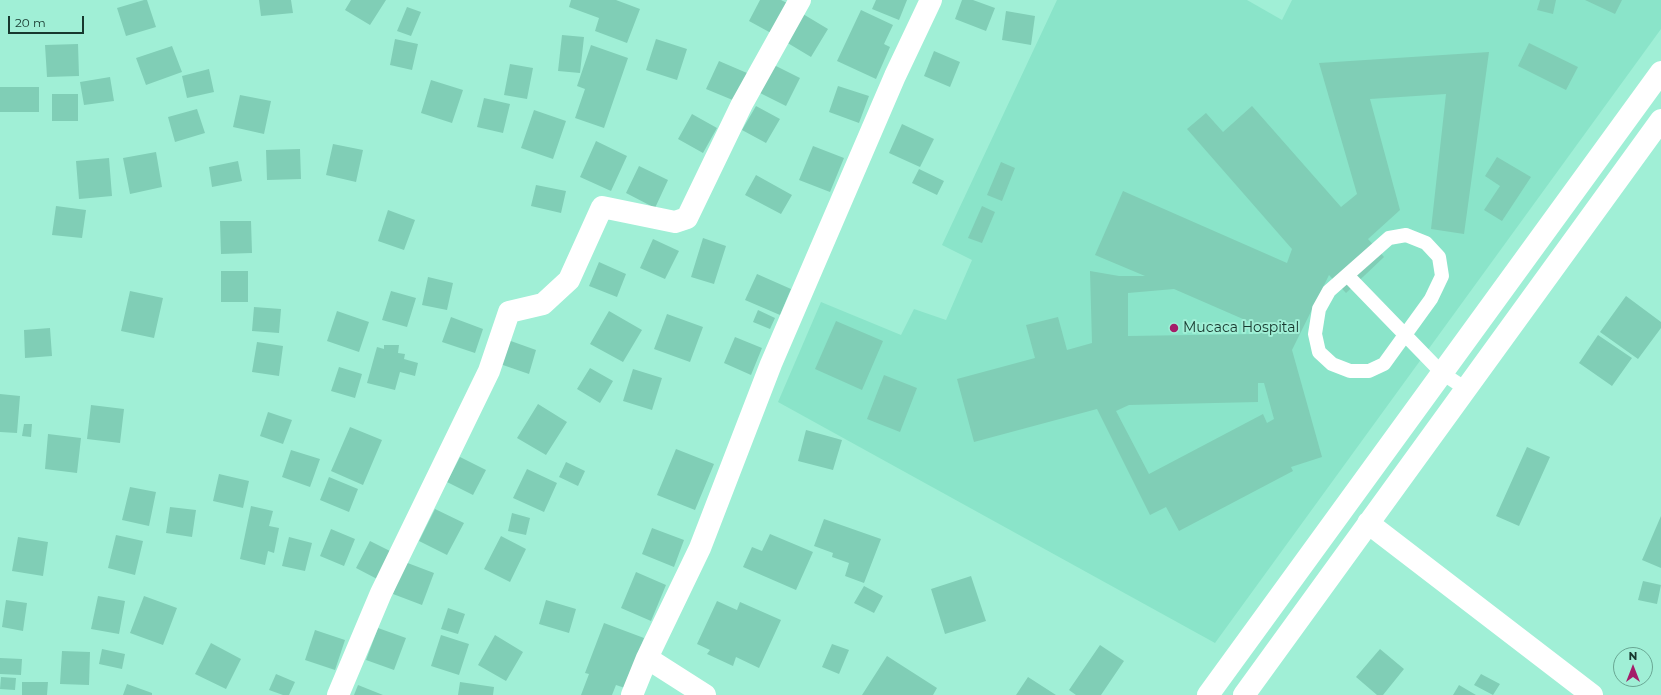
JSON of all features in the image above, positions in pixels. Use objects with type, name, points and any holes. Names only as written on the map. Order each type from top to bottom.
[{"type":"street","points":[[338,695],[381,593],[489,371],[509,312],[543,304],[569,280],[602,207],[675,222],[687,218],[742,104],[800,0]]},
{"type":"street","points":[[632,695],[647,658],[700,548],[771,364],[895,76],[931,0]]},
{"type":"street","points":[[1208,695],[1661,72]]},
{"type":"street","points":[[1244,695],[1661,120]]},
{"type":"street","points":[[1368,523],[1592,695]]},
{"type":"street","points":[[647,658],[705,695]]},
{"type":"lane","points":[[1406,235],[1426,243],[1439,257],[1442,276],[1431,299],[1405,336],[1384,364],[1369,371],[1350,371],[1332,364],[1319,352],[1315,334],[1319,309],[1329,291],[1389,238],[1406,235]]},
{"type":"lane","points":[[1347,275],[1442,373],[1466,389]]},
{"type":"shaded area","name":"Mucaca Hospital","points":[[1057,0],[1247,0],[1282,20],[1292,0],[1661,0],[1661,29],[1215,643],[778,402],[821,302],[901,335],[914,309],[946,320],[972,260],[942,245]]},
{"type":"building","points":[[147,0],[156,27],[126,36],[117,8]]},
{"type":"building","points":[[259,0],[291,0],[293,13],[261,16]]},
{"type":"building","points":[[351,0],[386,0],[370,25],[345,10]]},
{"type":"building","points":[[571,0],[616,0],[640,9],[627,43],[595,31],[599,18],[569,7]]},
{"type":"building","points":[[760,0],[781,0],[787,3],[771,33],[749,21]]},
{"type":"building","points":[[876,0],[907,0],[899,20],[872,9]]},
{"type":"building","points":[[962,0],[973,0],[995,8],[986,31],[955,19]]},
{"type":"building","points":[[1540,0],[1556,0],[1553,14],[1537,10]]},
{"type":"building","points":[[1585,0],[1622,0],[1615,14]]},
{"type":"building","points":[[407,7],[421,12],[411,36],[397,31]]},
{"type":"building","points":[[861,10],[893,25],[884,44],[890,47],[876,79],[837,61]]},
{"type":"building","points":[[1006,11],[1035,16],[1031,45],[1002,40]]},
{"type":"building","points":[[803,14],[828,29],[811,57],[786,42]]},
{"type":"building","points":[[562,35],[584,37],[580,73],[558,71]]},
{"type":"building","points":[[395,39],[418,44],[412,70],[390,65]]},
{"type":"building","points":[[656,39],[687,49],[677,80],[646,70]]},
{"type":"building","points":[[1529,43],[1578,67],[1566,90],[1518,66]]},
{"type":"building","points":[[78,44],[79,76],[47,77],[45,45]]},
{"type":"building","points":[[591,45],[628,58],[604,128],[575,118],[585,89],[577,86]]},
{"type":"building","points":[[172,46],[182,72],[146,85],[136,58]]},
{"type":"building","points":[[934,51],[960,62],[950,87],[924,76]]},
{"type":"building","points":[[1489,52],[1464,234],[1431,229],[1446,94],[1370,99],[1400,210],[1368,239],[1384,257],[1346,293],[1329,275],[1292,350],[1322,457],[1291,467],[1293,471],[1179,531],[1166,507],[1150,515],[1097,409],[974,442],[957,379],[1035,358],[1026,325],[1058,317],[1067,350],[1092,343],[1090,271],[1119,276],[1145,276],[1095,255],[1123,191],[1287,263],[1292,249],[1187,129],[1206,113],[1223,132],[1252,106],[1341,207],[1357,194],[1319,63]],"holes":[[[1174,289],[1259,326],[1257,334],[1128,336],[1128,293]],[[1258,383],[1264,383],[1274,419],[1267,423],[1263,414],[1149,474],[1116,411],[1129,405],[1258,402]]]},
{"type":"building","points":[[719,61],[747,73],[735,101],[706,89]]},
{"type":"building","points":[[510,64],[533,68],[527,99],[504,95]]},
{"type":"building","points":[[772,64],[800,78],[786,106],[758,92]]},
{"type":"building","points":[[209,69],[214,92],[187,98],[182,76]]},
{"type":"building","points":[[110,77],[114,101],[84,105],[80,82]]},
{"type":"building","points":[[431,80],[463,90],[452,123],[421,113]]},
{"type":"building","points":[[838,86],[869,96],[859,123],[829,112]]},
{"type":"building","points":[[0,87],[39,87],[39,112],[0,112]]},
{"type":"building","points":[[52,94],[78,94],[78,121],[52,121]]},
{"type":"building","points":[[240,95],[271,101],[264,134],[233,127]]},
{"type":"building","points":[[484,98],[510,104],[503,133],[477,127]]},
{"type":"building","points":[[756,106],[780,119],[766,143],[742,130]]},
{"type":"building","points":[[197,109],[205,133],[175,142],[168,117]]},
{"type":"building","points":[[534,110],[566,121],[553,159],[521,148]]},
{"type":"building","points":[[692,114],[717,128],[703,153],[678,139]]},
{"type":"building","points":[[902,124],[934,139],[920,167],[889,153]]},
{"type":"building","points":[[596,141],[627,156],[611,191],[580,177]]},
{"type":"building","points":[[333,144],[363,150],[356,182],[326,175]]},
{"type":"building","points":[[813,146],[844,158],[830,192],[799,180]]},
{"type":"building","points":[[300,149],[301,179],[267,180],[266,150]]},
{"type":"building","points":[[156,152],[162,187],[130,194],[123,158]]},
{"type":"building","points":[[1497,157],[1531,177],[1502,221],[1484,210],[1500,186],[1485,176]]},
{"type":"building","points":[[109,158],[112,196],[79,199],[76,161]]},
{"type":"building","points":[[238,161],[242,181],[212,187],[209,167]]},
{"type":"building","points":[[1001,162],[1015,168],[1002,201],[987,195]]},
{"type":"building","points":[[639,166],[668,180],[655,208],[626,193]]},
{"type":"building","points":[[919,169],[944,181],[937,195],[912,183]]},
{"type":"building","points":[[756,175],[792,195],[781,214],[745,195]]},
{"type":"building","points":[[536,185],[566,191],[561,213],[531,206]]},
{"type":"building","points":[[56,206],[86,210],[82,238],[52,235]]},
{"type":"building","points":[[982,206],[995,212],[982,243],[968,238]]},
{"type":"building","points":[[388,210],[415,220],[404,250],[378,241]]},
{"type":"building","points":[[220,221],[251,221],[252,253],[221,254]]},
{"type":"building","points":[[703,238],[726,246],[714,284],[691,277]]},
{"type":"building","points":[[653,239],[679,251],[665,279],[640,268]]},
{"type":"building","points":[[599,262],[626,274],[617,297],[589,286]]},
{"type":"building","points":[[221,271],[248,271],[248,302],[221,302]]},
{"type":"building","points":[[757,274],[791,289],[780,315],[745,300]]},
{"type":"building","points":[[428,277],[453,283],[447,310],[422,305]]},
{"type":"building","points":[[130,291],[163,298],[154,338],[121,331]]},
{"type":"building","points":[[391,291],[416,298],[407,327],[382,320]]},
{"type":"building","points":[[1626,296],[1661,322],[1661,328],[1638,359],[1600,332]]},
{"type":"building","points":[[254,307],[281,309],[279,333],[252,331]]},
{"type":"building","points":[[758,310],[775,318],[770,329],[753,322]]},
{"type":"building","points":[[337,311],[369,322],[359,352],[327,341]]},
{"type":"building","points":[[609,311],[642,330],[623,362],[590,344]]},
{"type":"building","points":[[667,314],[703,327],[690,362],[654,349]]},
{"type":"building","points":[[451,317],[483,329],[475,353],[442,342]]},
{"type":"building","points":[[836,321],[883,341],[862,390],[815,369]]},
{"type":"building","points":[[50,328],[52,356],[25,358],[24,330]]},
{"type":"building","points":[[1598,335],[1632,358],[1612,386],[1579,363]]},
{"type":"building","points":[[735,337],[762,348],[751,375],[724,363]]},
{"type":"building","points":[[508,340],[536,350],[529,374],[500,364]]},
{"type":"building","points":[[257,342],[283,346],[279,376],[252,372]]},
{"type":"building","points":[[384,345],[399,345],[398,353],[405,354],[404,359],[418,363],[415,376],[400,372],[395,390],[367,383],[377,347],[384,349]]},
{"type":"building","points":[[339,367],[362,374],[355,398],[331,391]]},
{"type":"building","points":[[590,368],[613,381],[600,403],[577,389]]},
{"type":"building","points":[[633,369],[662,378],[652,410],[623,401]]},
{"type":"building","points":[[884,375],[917,388],[900,432],[867,419]]},
{"type":"building","points":[[0,394],[20,396],[17,433],[0,432]]},
{"type":"building","points":[[538,404],[567,422],[546,455],[517,438]]},
{"type":"building","points":[[91,405],[124,409],[120,443],[87,439]]},
{"type":"building","points":[[268,412],[292,420],[283,444],[260,436]]},
{"type":"building","points":[[24,424],[32,424],[31,437],[22,436]]},
{"type":"building","points":[[350,427],[382,440],[363,485],[331,471]]},
{"type":"building","points":[[806,430],[842,440],[833,470],[798,461]]},
{"type":"building","points":[[48,434],[81,438],[77,473],[45,469]]},
{"type":"building","points":[[1527,447],[1550,457],[1519,526],[1496,516]]},
{"type":"building","points":[[676,449],[714,464],[695,510],[657,495]]},
{"type":"building","points":[[291,450],[320,459],[310,487],[282,477]]},
{"type":"building","points":[[460,457],[486,470],[473,495],[447,482]]},
{"type":"building","points":[[566,462],[585,471],[578,486],[559,477]]},
{"type":"building","points":[[527,469],[557,483],[544,512],[513,498]]},
{"type":"building","points":[[219,474],[249,481],[243,508],[213,501]]},
{"type":"building","points":[[329,477],[358,489],[349,512],[320,500]]},
{"type":"building","points":[[130,487],[156,492],[149,526],[122,520]]},
{"type":"building","points":[[251,506],[273,511],[269,526],[279,528],[274,553],[268,551],[265,565],[240,559]]},
{"type":"building","points":[[170,507],[196,510],[192,537],[166,533]]},
{"type":"building","points":[[435,509],[464,523],[447,555],[419,541]]},
{"type":"building","points":[[512,513],[530,518],[526,535],[508,531]]},
{"type":"building","points":[[1661,516],[1661,568],[1642,560]]},
{"type":"building","points":[[824,519],[881,539],[864,583],[845,576],[849,563],[832,557],[833,553],[814,546]]},
{"type":"building","points":[[652,528],[684,540],[674,567],[642,554]]},
{"type":"building","points":[[331,529],[355,539],[344,566],[320,556]]},
{"type":"building","points":[[770,534],[813,552],[796,590],[743,567],[752,547],[762,551]]},
{"type":"building","points":[[116,535],[143,541],[135,575],[108,568]]},
{"type":"building","points":[[501,536],[526,549],[510,582],[484,569]]},
{"type":"building","points":[[18,537],[48,542],[43,576],[12,571]]},
{"type":"building","points":[[289,537],[312,543],[305,571],[282,566]]},
{"type":"building","points":[[370,541],[392,552],[379,580],[356,568]]},
{"type":"building","points":[[405,562],[434,573],[422,605],[393,594]]},
{"type":"building","points":[[636,572],[666,585],[651,621],[621,608]]},
{"type":"building","points":[[971,576],[986,621],[945,634],[931,589]]},
{"type":"building","points":[[1643,581],[1661,585],[1657,604],[1638,600]]},
{"type":"building","points":[[864,586],[883,596],[874,613],[854,603]]},
{"type":"building","points":[[98,596],[125,601],[119,634],[91,629]]},
{"type":"building","points":[[144,596],[177,608],[163,645],[130,633]]},
{"type":"building","points":[[6,600],[27,603],[23,631],[2,627]]},
{"type":"building","points":[[546,600],[576,609],[569,633],[539,624]]},
{"type":"building","points":[[717,601],[737,610],[740,602],[781,620],[759,668],[736,657],[733,666],[707,654],[710,650],[697,644]]},
{"type":"building","points":[[448,608],[465,614],[458,634],[441,629]]},
{"type":"building","points":[[604,623],[644,638],[625,688],[616,685],[612,695],[581,695],[589,674],[585,673]]},
{"type":"building","points":[[378,628],[406,638],[394,670],[366,660]]},
{"type":"building","points":[[315,630],[345,640],[335,670],[305,660]]},
{"type":"building","points":[[441,635],[469,644],[459,675],[431,666]]},
{"type":"building","points":[[495,635],[523,652],[506,681],[478,665]]},
{"type":"building","points":[[211,643],[241,659],[226,689],[195,674]]},
{"type":"building","points":[[832,644],[849,650],[839,674],[822,667]]},
{"type":"building","points":[[1100,645],[1124,661],[1101,695],[1076,695],[1069,690]]},
{"type":"building","points":[[102,649],[125,654],[122,669],[99,664]]},
{"type":"building","points":[[1380,649],[1404,669],[1383,695],[1377,695],[1356,677]]},
{"type":"building","points":[[62,651],[90,652],[89,685],[60,684]]},
{"type":"building","points":[[887,656],[937,688],[933,695],[862,695]]},
{"type":"building","points":[[0,658],[22,659],[21,675],[0,674]]},
{"type":"building","points":[[276,674],[295,682],[289,695],[283,695],[269,690]]},
{"type":"building","points":[[1481,674],[1500,684],[1493,695],[1474,685]]},
{"type":"building","points":[[1,677],[16,678],[15,690],[0,689]]},
{"type":"building","points":[[1028,677],[1056,695],[1016,695]]},
{"type":"building","points":[[22,682],[48,682],[47,695],[22,695]]},
{"type":"building","points":[[460,682],[494,687],[493,695],[458,695]]},
{"type":"building","points":[[127,684],[152,693],[152,695],[123,695]]},
{"type":"building","points":[[358,685],[383,695],[354,695]]},
{"type":"building","points":[[1459,685],[1476,695],[1453,695]]},
{"type":"place","name":"Mucaca Hospital","points":[[1174,328]]}]
